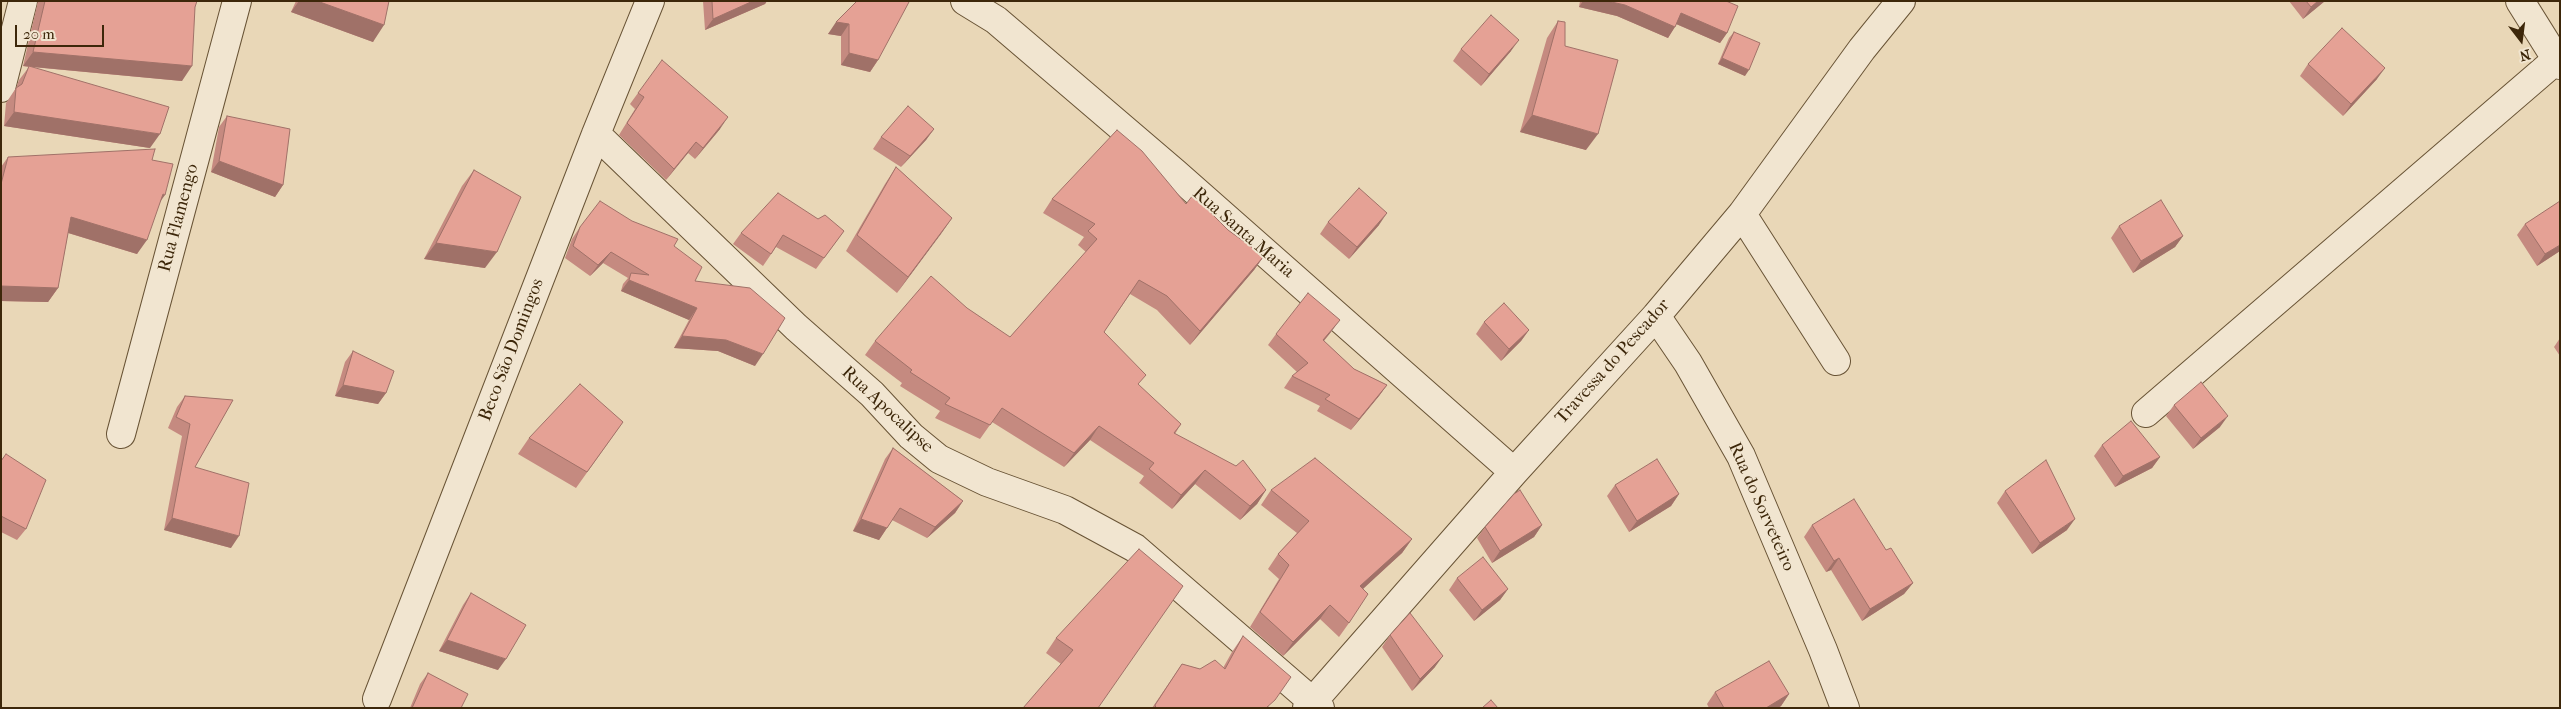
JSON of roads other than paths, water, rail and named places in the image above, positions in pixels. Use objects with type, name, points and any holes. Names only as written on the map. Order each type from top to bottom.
[{"type":"street","points":[[1,88],[23,1]]},
{"type":"street","name":"Rua Flamengo","points":[[121,434],[237,1]]},
{"type":"street","name":"Beco São Domingos","points":[[377,699],[596,134],[650,1]]},
{"type":"street","name":"Rua Santa Maria","points":[[966,1],[996,20],[1175,174],[1514,472]]},
{"type":"street","name":"Travessa do Pescador","points":[[1313,705],[1514,472],[1656,316],[1742,214],[1862,49],[1901,1]]},
{"type":"street","points":[[2146,413],[2558,62],[2520,1]]},
{"type":"street","name":"Rua Apocalipse","points":[[596,134],[796,327],[872,394],[911,436],[939,459],[987,482],[1065,510],[1135,548],[1313,705]]},
{"type":"street","points":[[1742,214],[1836,361]]},
{"type":"street","name":"Rua do Sorveteiro","points":[[1656,316],[1688,363],[1741,456],[1823,650],[1845,708]]}]
